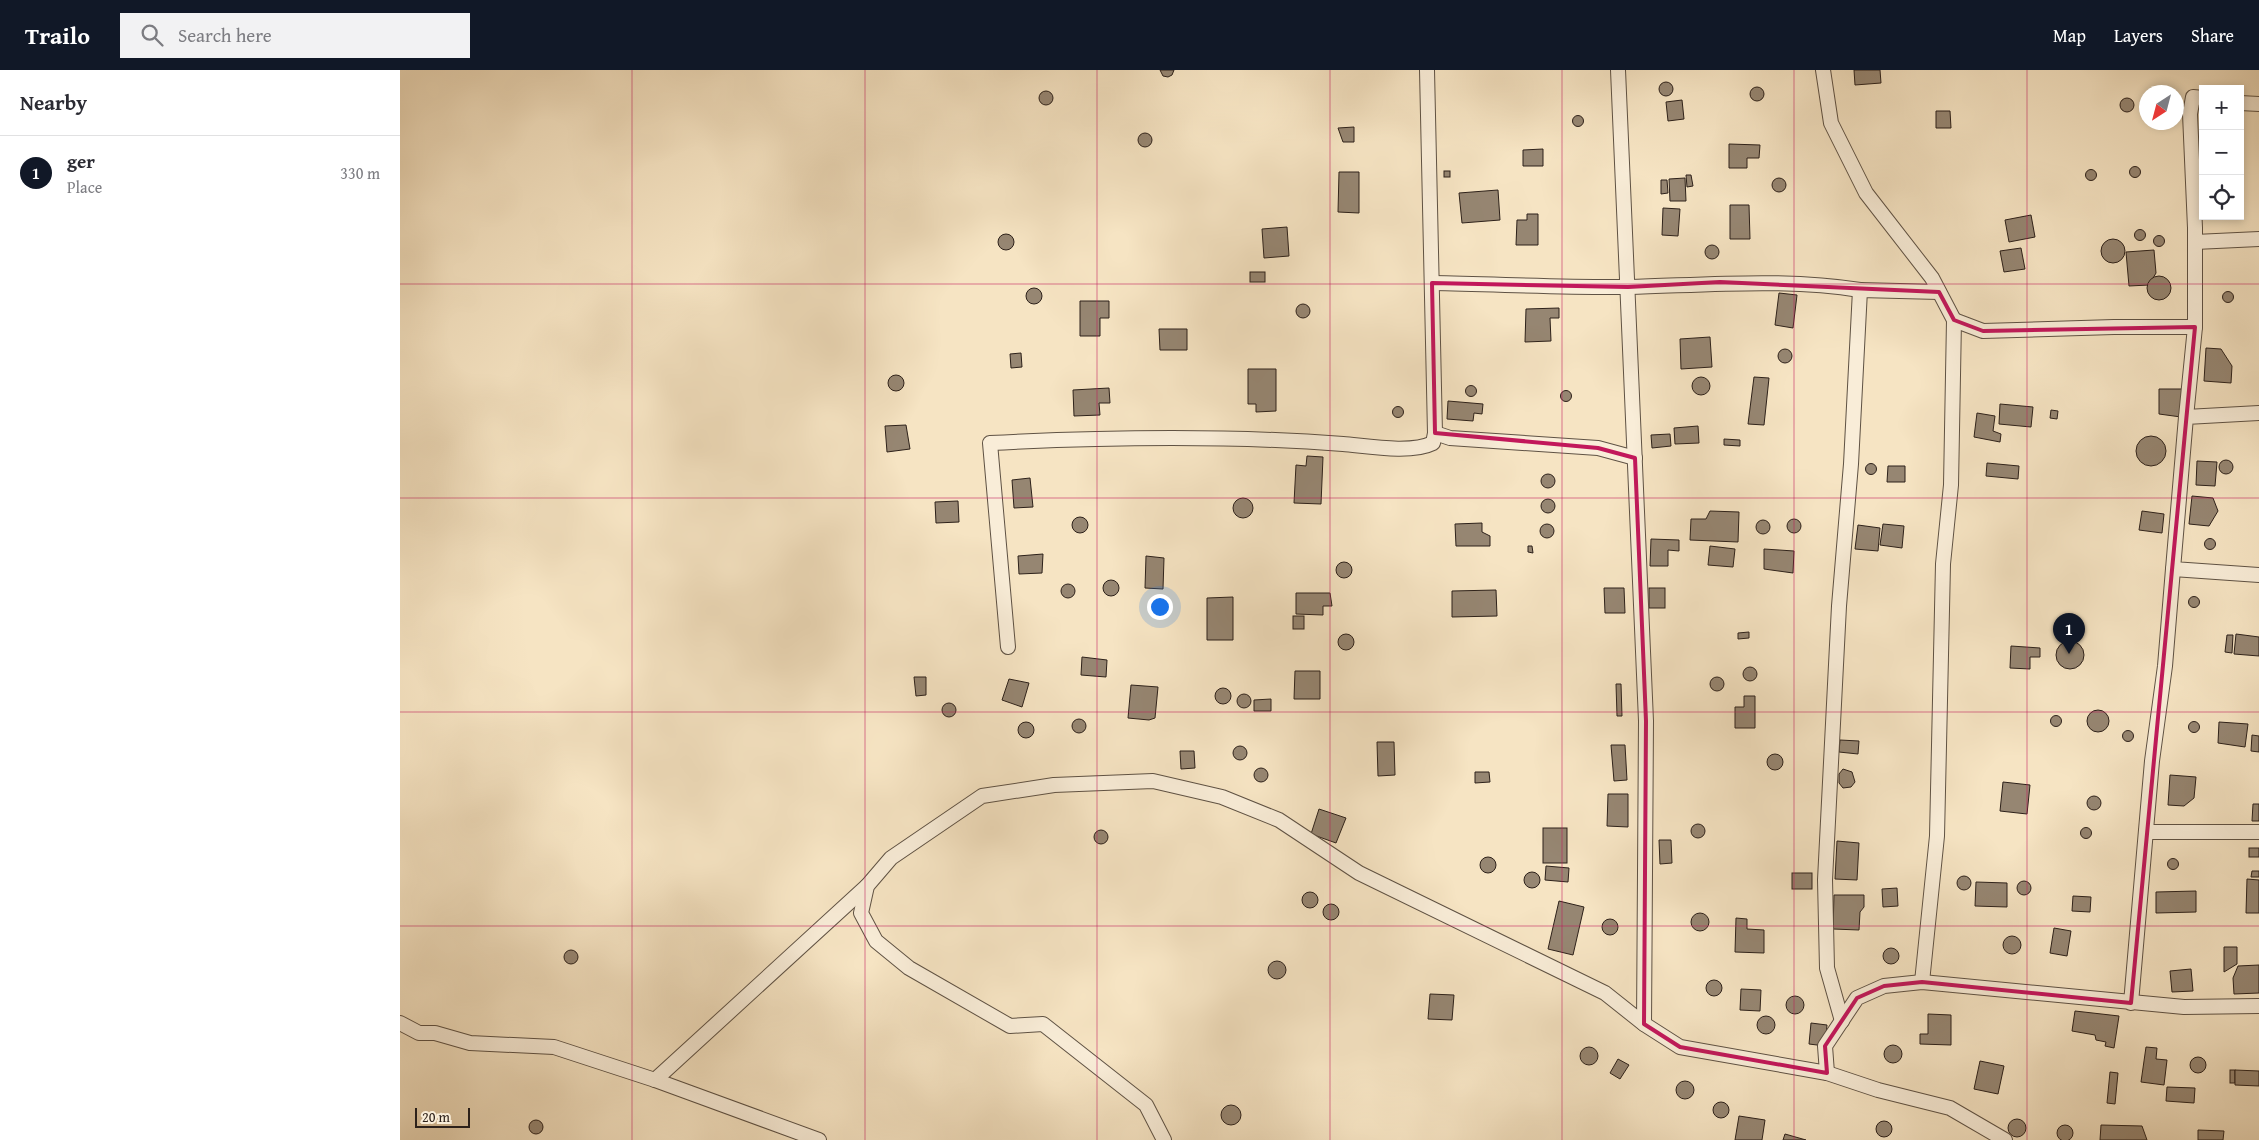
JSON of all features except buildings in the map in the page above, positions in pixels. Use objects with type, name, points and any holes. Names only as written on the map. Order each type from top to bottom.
[{"type":"street","points":[[1008,647],[990,443],[1085,438],[1220,437],[1280,439],[1388,448],[1425,447],[1433,443],[1436,433],[1427,70]]},
{"type":"street","points":[[1618,70],[1646,721],[1644,1024]]},
{"type":"street","points":[[1823,70],[1831,123],[1866,192],[1932,278],[1954,320],[1951,486],[1943,564],[1937,836],[1922,982]]},
{"type":"street","points":[[2131,1003],[2152,761],[2165,666],[2186,417],[2196,327],[2190,114],[2193,97],[2199,98]]},
{"type":"street","points":[[2244,103],[2259,104]]},
{"type":"street","points":[[2195,242],[2259,239]]},
{"type":"street","points":[[1432,283],[1628,287],[1720,282],[1833,286],[1860,290],[1939,292]]},
{"type":"street","points":[[1842,1021],[1827,968],[1825,880],[1838,614],[1851,464],[1860,290]]},
{"type":"street","points":[[1954,320],[1984,331],[2087,327],[2196,327]]},
{"type":"street","points":[[2186,417],[2259,413]]},
{"type":"street","points":[[1436,433],[1450,438],[1598,448],[1635,458]]},
{"type":"street","points":[[2173,569],[2259,575]]},
{"type":"street","points":[[655,1080],[867,886],[891,858],[982,796],[1054,785],[1153,781],[1222,797],[1279,820],[1359,873],[1605,993],[1644,1024],[1680,1047],[1826,1073],[1878,1090],[1950,1108],[2005,1140]]},
{"type":"street","points":[[2146,832],[2259,832]]},
{"type":"street","points":[[867,886],[861,912],[876,941],[909,968],[1010,1026],[1043,1024],[1146,1105],[1164,1140]]},
{"type":"street","points":[[1826,1073],[1825,1046],[1856,998],[1884,986],[1922,982],[2184,1007],[2259,1006]]},
{"type":"street","points":[[400,1023],[419,1033],[435,1033],[470,1043],[554,1047],[655,1080],[819,1140]]},
{"type":"highlighted area","points":[[1720,282],[1939,292],[1954,320],[1983,331],[2195,327],[2131,1003],[1922,982],[1884,986],[1857,998],[1825,1046],[1827,1073],[1680,1047],[1644,1024],[1646,721],[1635,458],[1598,448],[1435,433],[1432,283],[1628,287]]},
{"type":"place","name":"ger","points":[[2069,654]]}]
